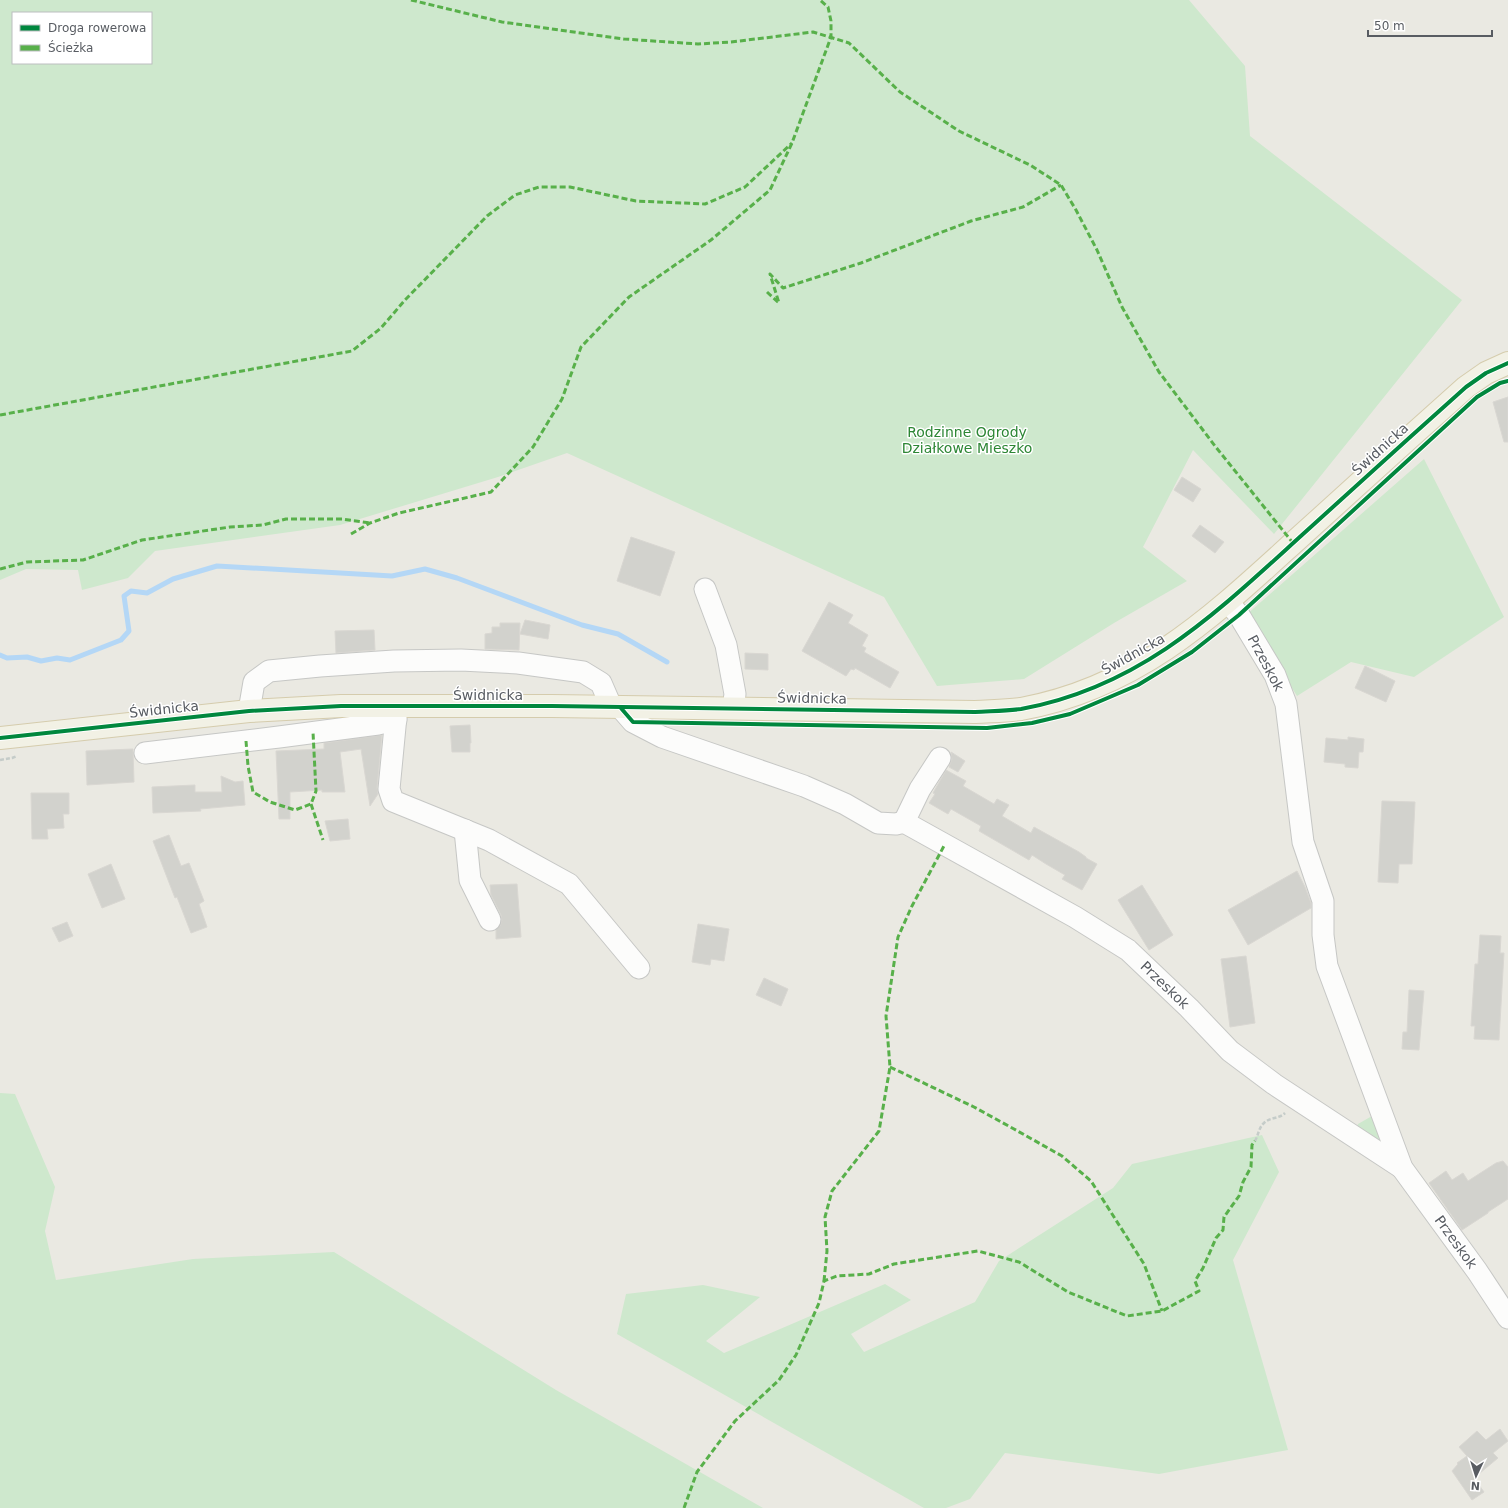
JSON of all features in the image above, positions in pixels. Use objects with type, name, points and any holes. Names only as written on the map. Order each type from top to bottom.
[{"type":"main road","name":"Świdnicka","points":[[0,738],[249,711],[341,706],[396,713],[615,706],[975,712],[1019,709],[1053,701],[1086,691],[1117,677],[1186,636],[1228,602],[1466,387],[1486,373],[1508,363]]},
{"type":"street","points":[[705,589],[726,645],[735,694],[733,708]]},
{"type":"street","name":"Przeskok","points":[[1228,602],[1239,615],[1275,674],[1286,704],[1303,842],[1323,901],[1323,935],[1327,966],[1402,1168],[1477,1271],[1508,1318]]},
{"type":"street","points":[[249,711],[254,682],[269,672],[320,666],[394,661],[461,660],[518,663],[583,672],[601,683],[615,706],[633,722],[662,737],[804,786],[845,804],[878,823],[908,824],[920,789],[940,758]]},
{"type":"street","points":[[145,753],[378,724],[396,713]]},
{"type":"street","points":[[396,713],[389,789],[393,801],[489,840],[568,884],[639,968]]},
{"type":"street","name":"Przeskok","points":[[908,824],[1075,917],[1128,950],[1189,1008],[1230,1051],[1292,1096],[1402,1168]]},
{"type":"street","points":[[465,830],[470,880],[490,920]]},
{"type":"path","points":[[1255,1141],[1262,1124],[1268,1120],[1282,1116],[1288,1110],[1292,1096]]},
{"type":"green space","name":"Rodzinne Ogrody Działkowe Mieszko","points":[[0,0],[1189,0],[1245,66],[1250,136],[1462,300],[1274,534],[1193,450],[1143,547],[1187,581],[1114,623],[1024,679],[937,686],[884,597],[567,453],[498,477],[340,525],[155,551],[128,578],[82,590],[78,570],[26,569],[0,580]]},
{"type":"green space","points":[[1424,459],[1504,617],[1414,677],[1351,662],[1297,696],[1246,615]]},
{"type":"green space","points":[[0,1093],[15,1094],[55,1187],[45,1231],[56,1280],[193,1259],[334,1252],[556,1390],[763,1508],[0,1508]]},
{"type":"green space","points":[[1372,1116],[1389,1147],[1357,1128],[1358,1124]]},
{"type":"green space","points":[[1262,1135],[1279,1172],[1233,1260],[1288,1450],[1159,1474],[1005,1453],[970,1499],[946,1508],[924,1508],[617,1334],[626,1294],[703,1285],[760,1297],[706,1341],[724,1353],[885,1284],[911,1300],[851,1334],[864,1352],[975,1302],[999,1261],[1113,1188],[1132,1164]]},
{"type":"building","points":[[1508,397],[1508,442],[1504,442],[1493,402]]},
{"type":"building","points":[[1182,477],[1201,489],[1193,502],[1174,490]]},
{"type":"building","points":[[1200,525],[1224,542],[1215,553],[1192,536]]},
{"type":"building","points":[[631,537],[675,552],[660,596],[617,581]]},
{"type":"building","points":[[829,602],[853,615],[848,623],[868,635],[862,646],[866,648],[864,652],[899,672],[890,688],[855,668],[854,670],[851,669],[846,676],[802,651]]},
{"type":"building","points":[[525,620],[550,625],[548,639],[520,634]]},
{"type":"building","points":[[500,623],[520,623],[519,650],[485,649],[485,634],[492,633],[492,627],[500,627]]},
{"type":"building","points":[[374,630],[375,650],[336,653],[335,631]]},
{"type":"building","points":[[745,653],[768,654],[768,670],[745,669]]},
{"type":"building","points":[[1365,666],[1395,681],[1386,702],[1355,688]]},
{"type":"building","points":[[470,725],[470,752],[452,752],[450,726]]},
{"type":"building","points":[[382,735],[377,788],[378,794],[370,806],[361,749],[340,752],[345,792],[322,792],[322,790],[290,792],[290,819],[279,819],[276,751],[324,749],[324,743]]},
{"type":"building","points":[[1348,737],[1364,739],[1363,752],[1359,752],[1358,768],[1345,767],[1345,764],[1324,762],[1326,738],[1348,740]]},
{"type":"building","points":[[133,749],[134,782],[87,785],[86,751]]},
{"type":"building","points":[[951,752],[965,761],[958,772],[949,767],[952,759]]},
{"type":"building","points":[[946,770],[966,781],[963,786],[994,804],[997,799],[1009,805],[1002,816],[1031,833],[1034,827],[1079,852],[1097,864],[1082,890],[1062,879],[1065,875],[1032,855],[1029,860],[979,831],[981,826],[951,809],[948,814],[929,803],[935,794],[933,793]]},
{"type":"building","points":[[221,776],[235,782],[243,781],[245,805],[200,809],[201,811],[153,813],[152,787],[195,785],[195,792],[222,792]]},
{"type":"building","points":[[31,793],[69,793],[69,814],[63,814],[64,828],[47,829],[48,839],[32,839]]},
{"type":"building","points":[[1382,801],[1415,802],[1412,864],[1399,864],[1398,883],[1378,882]]},
{"type":"building","points":[[348,819],[350,839],[330,841],[325,821]]},
{"type":"building","points":[[169,835],[181,866],[189,863],[204,901],[199,904],[207,927],[191,933],[177,897],[175,898],[153,841]]},
{"type":"building","points":[[111,864],[125,899],[102,908],[88,874]]},
{"type":"building","points":[[1297,871],[1305,887],[1311,903],[1311,908],[1248,945],[1228,910]]},
{"type":"building","points":[[517,884],[521,937],[496,939],[496,930],[500,926],[502,920],[491,895],[490,885]]},
{"type":"building","points":[[1142,885],[1173,935],[1149,950],[1118,900]]},
{"type":"building","points":[[67,922],[73,936],[59,942],[52,928]]},
{"type":"building","points":[[698,924],[729,929],[724,961],[711,959],[710,965],[692,962]]},
{"type":"building","points":[[1480,935],[1501,936],[1500,953],[1504,953],[1499,1040],[1474,1039],[1475,1026],[1471,1026],[1475,964],[1478,964]]},
{"type":"building","points":[[1246,956],[1255,1023],[1230,1027],[1221,959]]},
{"type":"building","points":[[764,978],[788,989],[781,1006],[756,995]]},
{"type":"building","points":[[1409,990],[1424,991],[1419,1050],[1402,1049],[1403,1032],[1407,1032]]},
{"type":"building","points":[[1503,1161],[1508,1167],[1508,1199],[1462,1230],[1429,1183],[1446,1171],[1452,1180],[1463,1173],[1468,1181],[1496,1163]]},
{"type":"building","points":[[1500,1429],[1508,1441],[1493,1453],[1498,1458],[1474,1478],[1484,1492],[1472,1500],[1452,1471],[1458,1464],[1457,1463],[1467,1456],[1459,1447],[1477,1431],[1486,1440]]},
{"type":"waterway","points":[[0,655],[7,658],[27,657],[41,661],[57,658],[70,660],[121,640],[129,631],[124,596],[131,591],[147,593],[173,579],[217,566],[392,576],[425,569],[457,578],[582,625],[618,634],[667,662]]},
{"type":"marked path","points":[[411,0],[502,22],[624,39],[698,44],[731,42],[813,32],[849,43],[900,92],[959,131],[1030,165],[1061,185],[1097,250],[1122,307],[1159,372],[1215,446],[1293,543]]},
{"type":"marked path","points":[[351,534],[370,523],[399,513],[491,492],[533,447],[562,399],[581,347],[629,297],[711,240],[770,190],[792,143],[831,37],[831,21],[828,7],[820,0]]},
{"type":"marked path","points":[[0,415],[352,351],[381,328],[405,300],[487,216],[515,195],[539,187],[570,187],[636,201],[705,204],[745,187],[792,143]]},
{"type":"marked path","points":[[767,292],[779,303],[770,274],[783,288],[861,263],[971,221],[1023,207],[1061,185]]},
{"type":"marked path","points":[[0,569],[27,562],[83,560],[142,540],[230,527],[263,525],[286,519],[342,519],[370,523]]},
{"type":"marked path","points":[[246,741],[248,766],[253,792],[270,802],[295,810],[311,804],[316,791],[313,732]]},
{"type":"marked path","points":[[311,804],[323,840]]},
{"type":"marked path","points":[[824,1281],[827,1251],[825,1217],[832,1191],[879,1131],[890,1067],[886,1016],[898,937],[912,906],[945,844]]},
{"type":"marked path","points":[[890,1067],[974,1107],[1062,1156],[1091,1181],[1144,1264],[1162,1311]]},
{"type":"marked path","points":[[684,1508],[697,1472],[735,1421],[779,1380],[796,1355],[819,1303],[824,1281],[837,1276],[869,1274],[894,1264],[978,1251],[1019,1262],[1068,1292],[1127,1316],[1162,1311],[1199,1291],[1195,1281],[1203,1268],[1216,1238],[1223,1230],[1224,1217],[1239,1196],[1243,1182],[1251,1167],[1252,1145],[1255,1141]]},
{"type":"cycle path","points":[[0,738],[249,711],[341,706],[552,706],[975,712],[1021,709],[1064,698],[1103,684],[1140,665],[1174,643],[1207,619],[1239,592],[1466,387],[1486,373],[1508,363]]},
{"type":"cycle path","points":[[620,707],[633,722],[987,728],[1032,723],[1070,714],[1138,685],[1192,652],[1239,615],[1477,397],[1500,383],[1508,381]]}]
